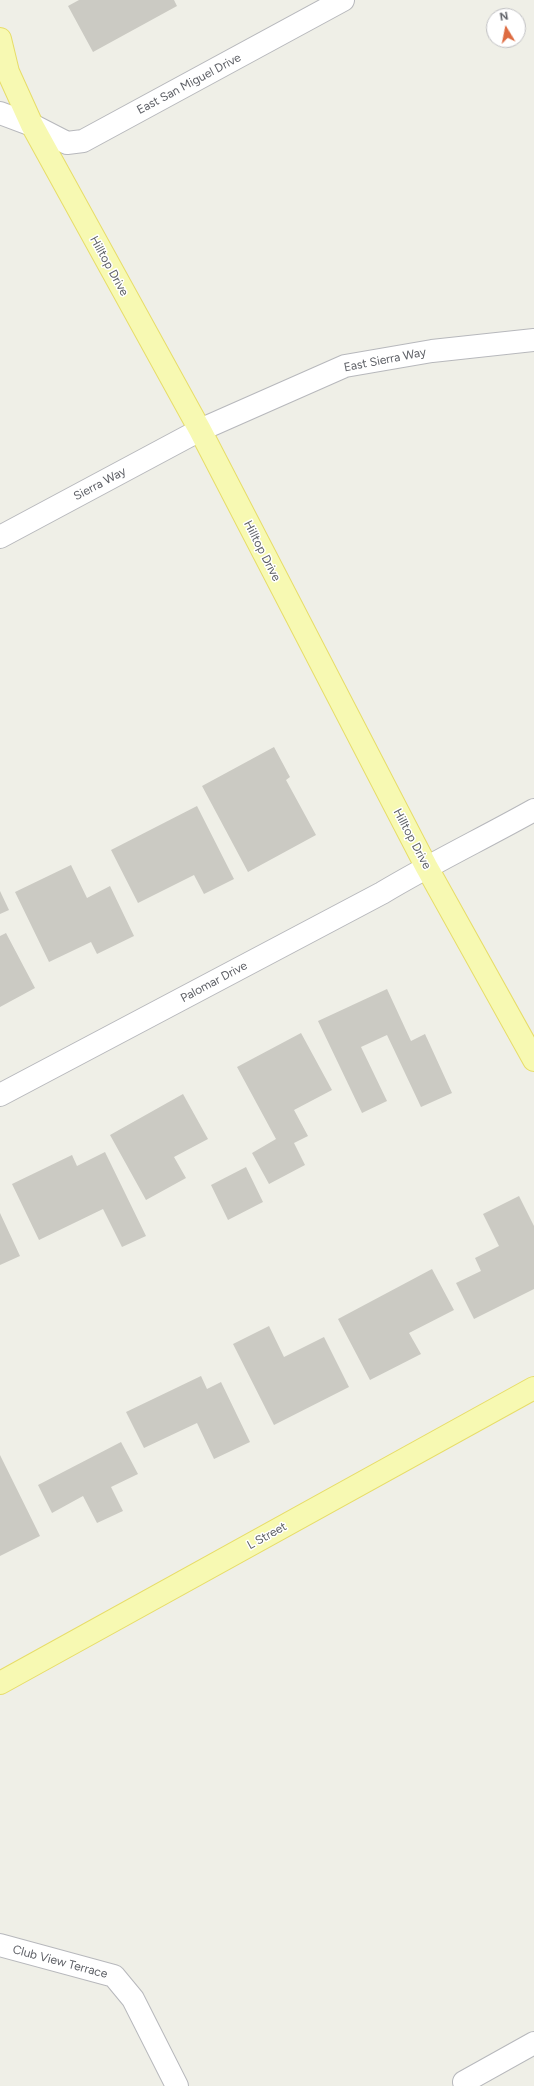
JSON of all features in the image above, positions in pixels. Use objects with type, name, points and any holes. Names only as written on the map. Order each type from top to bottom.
[{"type":"main road","name":"Hilltop Drive","points":[[0,39],[8,72],[32,125],[200,430],[426,866],[534,1060]]},
{"type":"main road","name":"L Street","points":[[0,1683],[534,1388]]},
{"type":"street","name":"East San Miguel Drive","points":[[0,113],[32,125],[67,143],[83,141],[343,0]]},
{"type":"street","name":"East Sierra Way","points":[[200,430],[345,366],[432,351],[534,340]]},
{"type":"street","name":"Sierra Way","points":[[0,536],[200,430]]},
{"type":"street","name":"Palomar Drive","points":[[0,1095],[375,896],[426,866],[469,846],[534,810]]},
{"type":"street","name":"Club View Terrace","points":[[0,1946],[114,1976],[133,1999],[177,2086]]},
{"type":"street","points":[[464,2082],[534,2043]]},
{"type":"building","points":[[79,0],[174,0],[177,6],[93,52],[68,6]]},
{"type":"building","points":[[274,747],[290,777],[286,780],[316,835],[248,872],[202,786]]},
{"type":"building","points":[[197,806],[234,879],[204,894],[194,875],[138,903],[111,850]]},
{"type":"building","points":[[71,865],[87,898],[110,886],[134,936],[97,954],[91,942],[49,962],[15,892]]},
{"type":"building","points":[[0,891],[9,910],[0,914]]},
{"type":"building","points":[[6,933],[35,988],[0,1007],[0,936]]},
{"type":"building","points":[[387,989],[411,1041],[425,1034],[452,1093],[421,1107],[387,1035],[361,1047],[387,1101],[362,1113],[318,1021]]},
{"type":"building","points":[[301,1033],[332,1090],[294,1110],[308,1136],[294,1143],[305,1165],[269,1184],[252,1153],[276,1139],[237,1067]]},
{"type":"building","points":[[183,1094],[208,1139],[174,1157],[186,1178],[146,1200],[110,1135]]},
{"type":"building","points":[[105,1152],[146,1236],[122,1247],[103,1209],[39,1240],[12,1184],[72,1155],[77,1166]]},
{"type":"building","points":[[246,1167],[263,1202],[228,1220],[211,1185]]},
{"type":"building","points":[[519,1196],[534,1226],[534,1289],[474,1319],[456,1283],[481,1271],[475,1258],[499,1246],[483,1214]]},
{"type":"building","points":[[0,1213],[20,1256],[0,1265]]},
{"type":"building","points":[[432,1269],[454,1310],[409,1333],[421,1354],[370,1380],[338,1319]]},
{"type":"building","points":[[269,1326],[284,1357],[324,1337],[349,1387],[274,1425],[233,1344]]},
{"type":"building","points":[[201,1376],[207,1389],[221,1382],[250,1442],[214,1459],[197,1423],[144,1448],[126,1412]]},
{"type":"building","points":[[121,1442],[138,1474],[111,1487],[123,1511],[97,1523],[83,1496],[52,1513],[38,1485]]},
{"type":"building","points":[[0,1455],[40,1536],[0,1556]]}]
